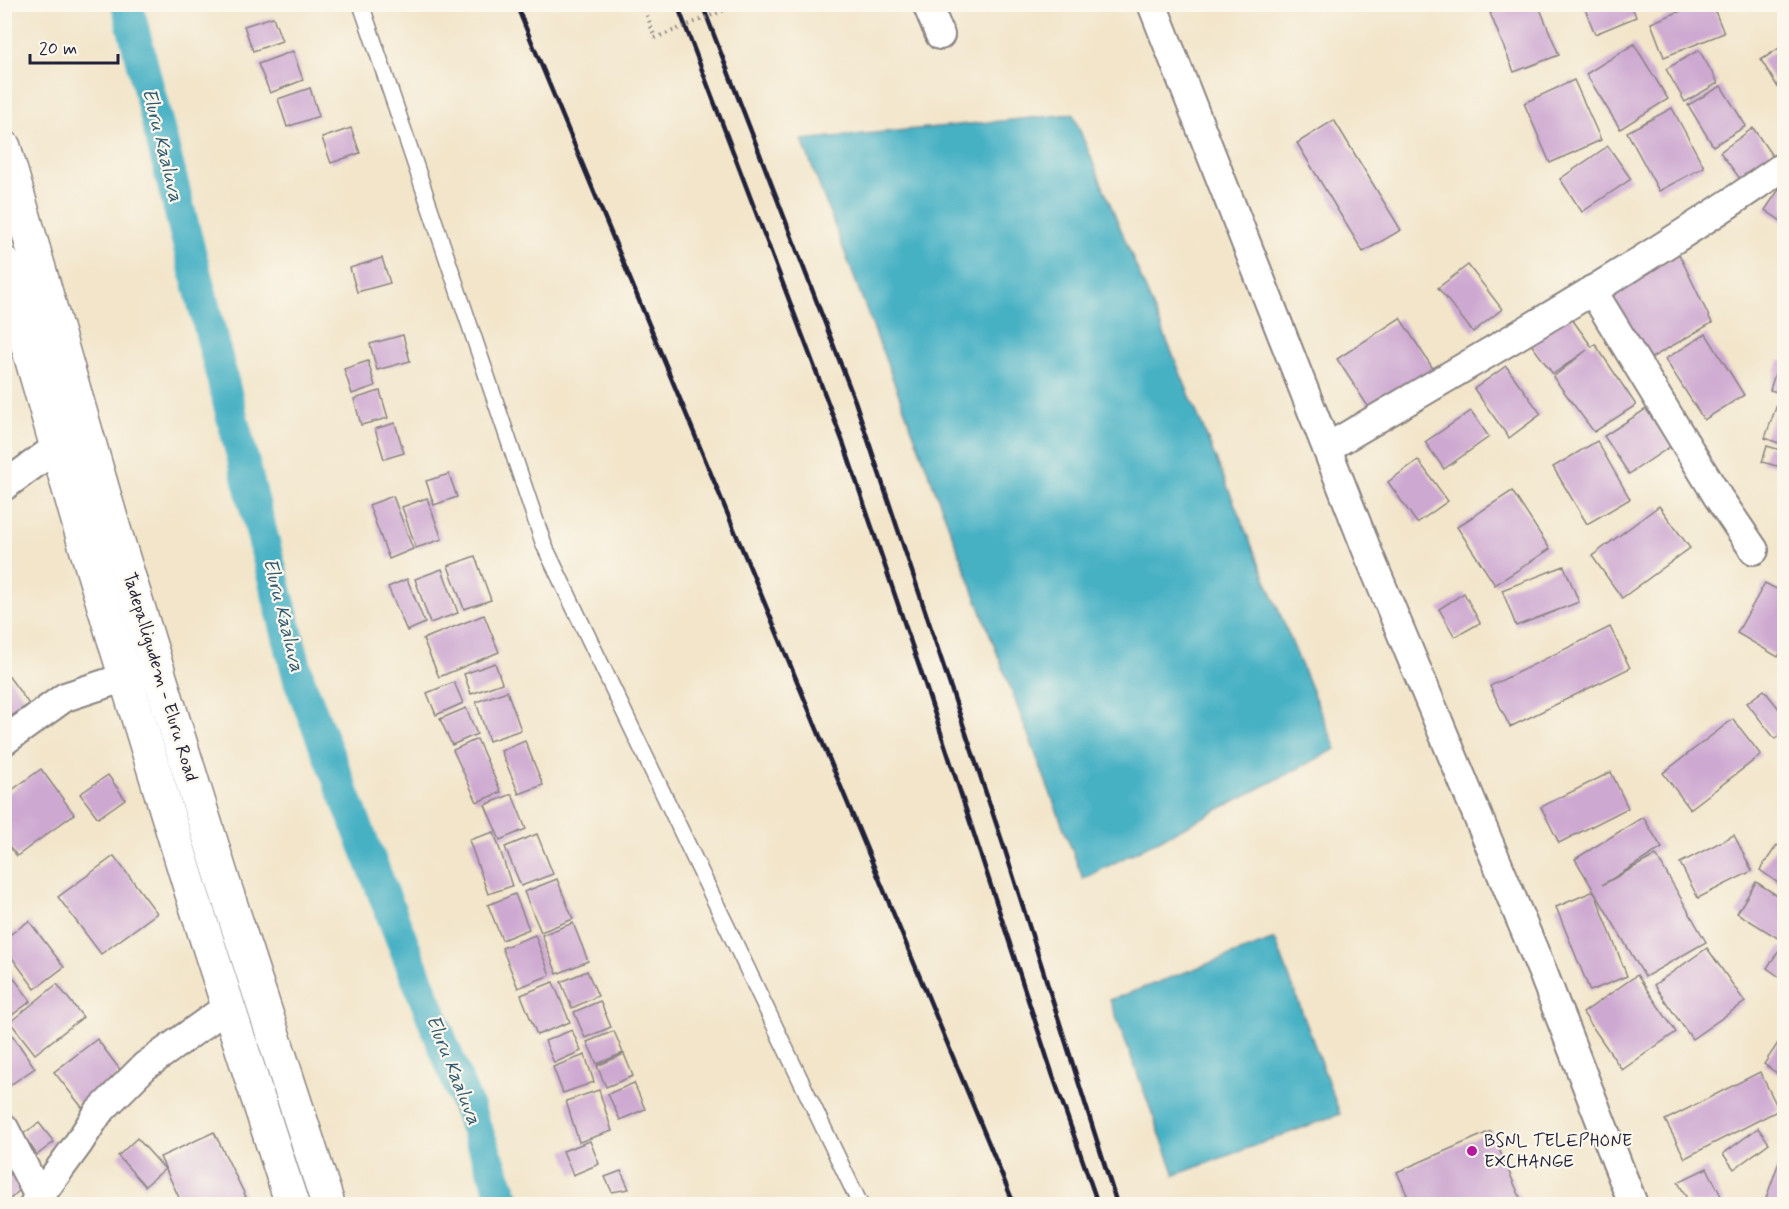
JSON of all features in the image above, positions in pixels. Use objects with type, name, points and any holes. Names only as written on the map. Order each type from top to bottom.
[{"type":"main road","name":"Tadepalligudem - Eluru Road","points":[[4,147],[114,529],[224,884],[328,1204]]},
{"type":"main road","name":"Tadepalligudem - Eluru Road","points":[[4,263],[126,677],[292,1204]]},
{"type":"main road","points":[[126,677],[158,670]]},
{"type":"street","points":[[927,4],[939,35]]},
{"type":"street","points":[[1152,4],[1368,553],[1543,973],[1633,1204]]},
{"type":"street","points":[[1327,448],[1592,290],[1730,204],[1785,166]]},
{"type":"street","points":[[1592,290],[1718,497],[1754,550]]},
{"type":"street","points":[[4,486],[57,447]]},
{"type":"street","points":[[4,741],[65,697],[126,677]]},
{"type":"street","points":[[39,1203],[98,1113],[145,1066],[229,1006]]},
{"type":"street","points":[[4,1128],[39,1203]]},
{"type":"lane","points":[[361,4],[544,546],[860,1204]]},
{"type":"path","points":[[643,4],[655,38],[740,4]]},
{"type":"water","points":[[1073,114],[1336,749],[1083,879],[802,140]]},
{"type":"water","points":[[1275,939],[1340,1114],[1175,1175],[1110,1000]]},
{"type":"building","points":[[1512,4],[1538,4],[1559,55],[1514,72],[1490,13]]},
{"type":"building","points":[[1583,4],[1631,4],[1636,17],[1595,34]]},
{"type":"building","points":[[1698,4],[1712,4],[1724,33],[1664,57],[1651,23]]},
{"type":"building","points":[[273,17],[282,41],[253,51],[244,26]]},
{"type":"building","points":[[1634,44],[1668,99],[1620,129],[1586,74]]},
{"type":"building","points":[[1784,45],[1784,97],[1761,60]]},
{"type":"building","points":[[1699,50],[1718,83],[1685,102],[1666,69]]},
{"type":"building","points":[[293,51],[303,80],[270,93],[258,64]]},
{"type":"building","points":[[1574,80],[1601,140],[1550,163],[1524,103]]},
{"type":"building","points":[[1721,86],[1746,126],[1713,146],[1688,105]]},
{"type":"building","points":[[310,88],[319,116],[287,127],[278,99]]},
{"type":"building","points":[[1672,108],[1704,167],[1659,191],[1627,132]]},
{"type":"building","points":[[1334,120],[1401,230],[1363,252],[1297,143]]},
{"type":"building","points":[[351,128],[360,153],[331,163],[322,138]]},
{"type":"building","points":[[1753,128],[1773,157],[1741,180],[1720,152]]},
{"type":"building","points":[[1608,146],[1631,179],[1582,212],[1560,179]]},
{"type":"building","points":[[1784,182],[1784,223],[1765,210]]},
{"type":"building","points":[[1679,254],[1712,323],[1646,361],[1607,294]]},
{"type":"building","points":[[382,258],[390,283],[357,292],[350,268]]},
{"type":"building","points":[[1468,265],[1502,309],[1473,332],[1438,288]]},
{"type":"building","points":[[1564,308],[1592,347],[1595,344],[1636,405],[1594,432],[1553,377],[1587,350],[1553,374],[1525,336]]},
{"type":"building","points":[[1400,318],[1434,370],[1371,411],[1337,359]]},
{"type":"building","points":[[1706,334],[1744,395],[1704,420],[1665,359]]},
{"type":"building","points":[[403,335],[410,361],[377,370],[370,344]]},
{"type":"building","points":[[1779,360],[1784,361],[1784,394],[1770,390]]},
{"type":"building","points":[[368,361],[375,386],[352,394],[344,369]]},
{"type":"building","points":[[1506,366],[1541,414],[1509,438],[1474,389]]},
{"type":"building","points":[[380,391],[388,418],[361,425],[354,399]]},
{"type":"building","points":[[1779,399],[1784,401],[1784,445],[1765,438]]},
{"type":"building","points":[[1646,409],[1671,446],[1629,474],[1604,436]]},
{"type":"building","points":[[1471,411],[1489,437],[1444,469],[1425,442]]},
{"type":"building","points":[[395,423],[404,453],[384,459],[375,429]]},
{"type":"building","points":[[1597,441],[1630,499],[1587,524],[1553,467]]},
{"type":"building","points":[[1767,446],[1784,451],[1784,468],[1762,462]]},
{"type":"building","points":[[1418,460],[1448,501],[1417,523],[1388,482]]},
{"type":"building","points":[[449,474],[457,497],[434,505],[426,481]]},
{"type":"building","points":[[1512,491],[1550,549],[1495,585],[1457,527]]},
{"type":"building","points":[[393,496],[413,549],[389,559],[369,505]]},
{"type":"building","points":[[427,498],[442,539],[416,548],[402,507]]},
{"type":"building","points":[[1659,506],[1690,548],[1622,598],[1592,556]]},
{"type":"building","points":[[475,556],[491,600],[464,609],[448,566]]},
{"type":"building","points":[[1564,566],[1579,602],[1516,626],[1502,590]]},
{"type":"building","points":[[442,569],[458,613],[430,623],[415,579]]},
{"type":"building","points":[[407,579],[425,623],[407,631],[388,587]]},
{"type":"building","points":[[1765,583],[1784,593],[1784,645],[1778,657],[1737,633]]},
{"type":"building","points":[[1464,593],[1480,623],[1455,637],[1439,609]]},
{"type":"building","points":[[484,615],[499,652],[439,677],[423,639]]},
{"type":"building","points":[[1610,627],[1630,668],[1510,727],[1490,686]]},
{"type":"building","points":[[495,663],[502,683],[471,694],[464,674]]},
{"type":"building","points":[[4,670],[29,704],[4,721]]},
{"type":"building","points":[[454,682],[463,703],[436,715],[427,693]]},
{"type":"building","points":[[1764,690],[1784,715],[1784,731],[1775,739],[1747,703]]},
{"type":"building","points":[[507,691],[521,730],[489,741],[476,702]]},
{"type":"building","points":[[466,708],[477,734],[452,745],[440,719]]},
{"type":"building","points":[[1733,719],[1761,755],[1690,809],[1663,773]]},
{"type":"building","points":[[477,739],[501,792],[477,802],[453,750]]},
{"type":"building","points":[[525,741],[543,785],[519,794],[501,751]]},
{"type":"building","points":[[41,769],[74,814],[17,856],[4,840],[4,796]]},
{"type":"building","points":[[1611,772],[1628,808],[1559,843],[1541,807]]},
{"type":"building","points":[[108,775],[125,799],[98,818],[80,794]]},
{"type":"building","points":[[512,794],[526,829],[500,840],[485,805]]},
{"type":"building","points":[[1643,817],[1662,848],[1602,885],[1656,855],[1706,942],[1645,977],[1575,859]]},
{"type":"building","points":[[494,832],[512,886],[488,894],[469,840]]},
{"type":"building","points":[[537,834],[553,874],[521,886],[505,847]]},
{"type":"building","points":[[1734,835],[1752,871],[1698,898],[1680,863]]},
{"type":"building","points":[[1777,845],[1784,850],[1784,887],[1760,870]]},
{"type":"building","points":[[114,856],[157,913],[101,954],[58,897]]},
{"type":"building","points":[[557,879],[573,919],[541,932],[524,892]]},
{"type":"building","points":[[1756,882],[1784,900],[1784,942],[1737,913]]},
{"type":"building","points":[[1594,891],[1627,976],[1590,991],[1556,907]]},
{"type":"building","points":[[515,894],[529,929],[502,940],[488,905]]},
{"type":"building","points":[[29,921],[64,967],[35,989],[4,947],[4,939]]},
{"type":"building","points":[[573,923],[588,961],[557,974],[542,935]]},
{"type":"building","points":[[535,935],[550,975],[518,988],[502,948]]},
{"type":"building","points":[[1781,947],[1784,949],[1784,980],[1767,968]]},
{"type":"building","points":[[1707,948],[1745,1002],[1692,1039],[1654,985]]},
{"type":"building","points":[[7,969],[31,1001],[4,1021],[4,971]]},
{"type":"building","points":[[587,971],[598,996],[572,1008],[561,982]]},
{"type":"building","points":[[1637,975],[1676,1032],[1622,1070],[1583,1013]]},
{"type":"building","points":[[553,982],[570,1022],[537,1035],[521,995]]},
{"type":"building","points":[[57,984],[83,1017],[35,1054],[10,1022]]},
{"type":"building","points":[[600,1001],[611,1027],[585,1038],[574,1012]]},
{"type":"building","points":[[6,1026],[35,1068],[4,1089],[4,1028]]},
{"type":"building","points":[[572,1030],[581,1051],[554,1063],[545,1041]]},
{"type":"building","points":[[614,1031],[623,1053],[597,1064],[587,1042]]},
{"type":"building","points":[[97,1039],[121,1071],[85,1111],[54,1072]]},
{"type":"building","points":[[1780,1040],[1784,1043],[1784,1078],[1764,1064]]},
{"type":"building","points":[[624,1054],[633,1076],[606,1087],[597,1066]]},
{"type":"building","points":[[585,1055],[594,1082],[563,1093],[553,1067]]},
{"type":"building","points":[[1760,1072],[1779,1110],[1685,1158],[1665,1120]]},
{"type":"building","points":[[634,1083],[645,1109],[620,1120],[608,1094]]},
{"type":"building","points":[[599,1090],[612,1131],[579,1142],[566,1101]]},
{"type":"building","points":[[39,1123],[54,1142],[37,1155],[23,1134]]},
{"type":"building","points":[[1758,1128],[1769,1143],[1734,1169],[1723,1154]]},
{"type":"building","name":"BSNL TELEPHONE EXCHANGE","points":[[1491,1131],[1523,1204],[1411,1204],[1397,1172]]},
{"type":"building","points":[[214,1132],[246,1197],[231,1204],[182,1204],[160,1157]]},
{"type":"building","points":[[137,1138],[165,1169],[145,1186],[118,1156]]},
{"type":"building","points":[[590,1141],[599,1164],[573,1175],[563,1151]]},
{"type":"building","points":[[1784,1148],[1784,1204],[1776,1204],[1765,1201]]},
{"type":"building","points":[[4,1158],[24,1186],[5,1204],[4,1204]]},
{"type":"building","points":[[1707,1168],[1725,1204],[1690,1204],[1678,1182]]},
{"type":"building","points":[[621,1171],[629,1189],[612,1192],[605,1177]]},
{"type":"waterway","name":"Eluru Kaaluva","points":[[127,4],[299,680],[506,1204]]},
{"type":"railway","points":[[516,4],[1014,1204]]},
{"type":"railway","points":[[677,4],[844,445],[1053,1076],[1098,1204]]},
{"type":"railway","points":[[702,4],[855,401],[1005,850],[1117,1204]]},
{"type":"place","name":"BSNL TELEPHONE EXCHANGE","points":[[1472,1151]]}]
